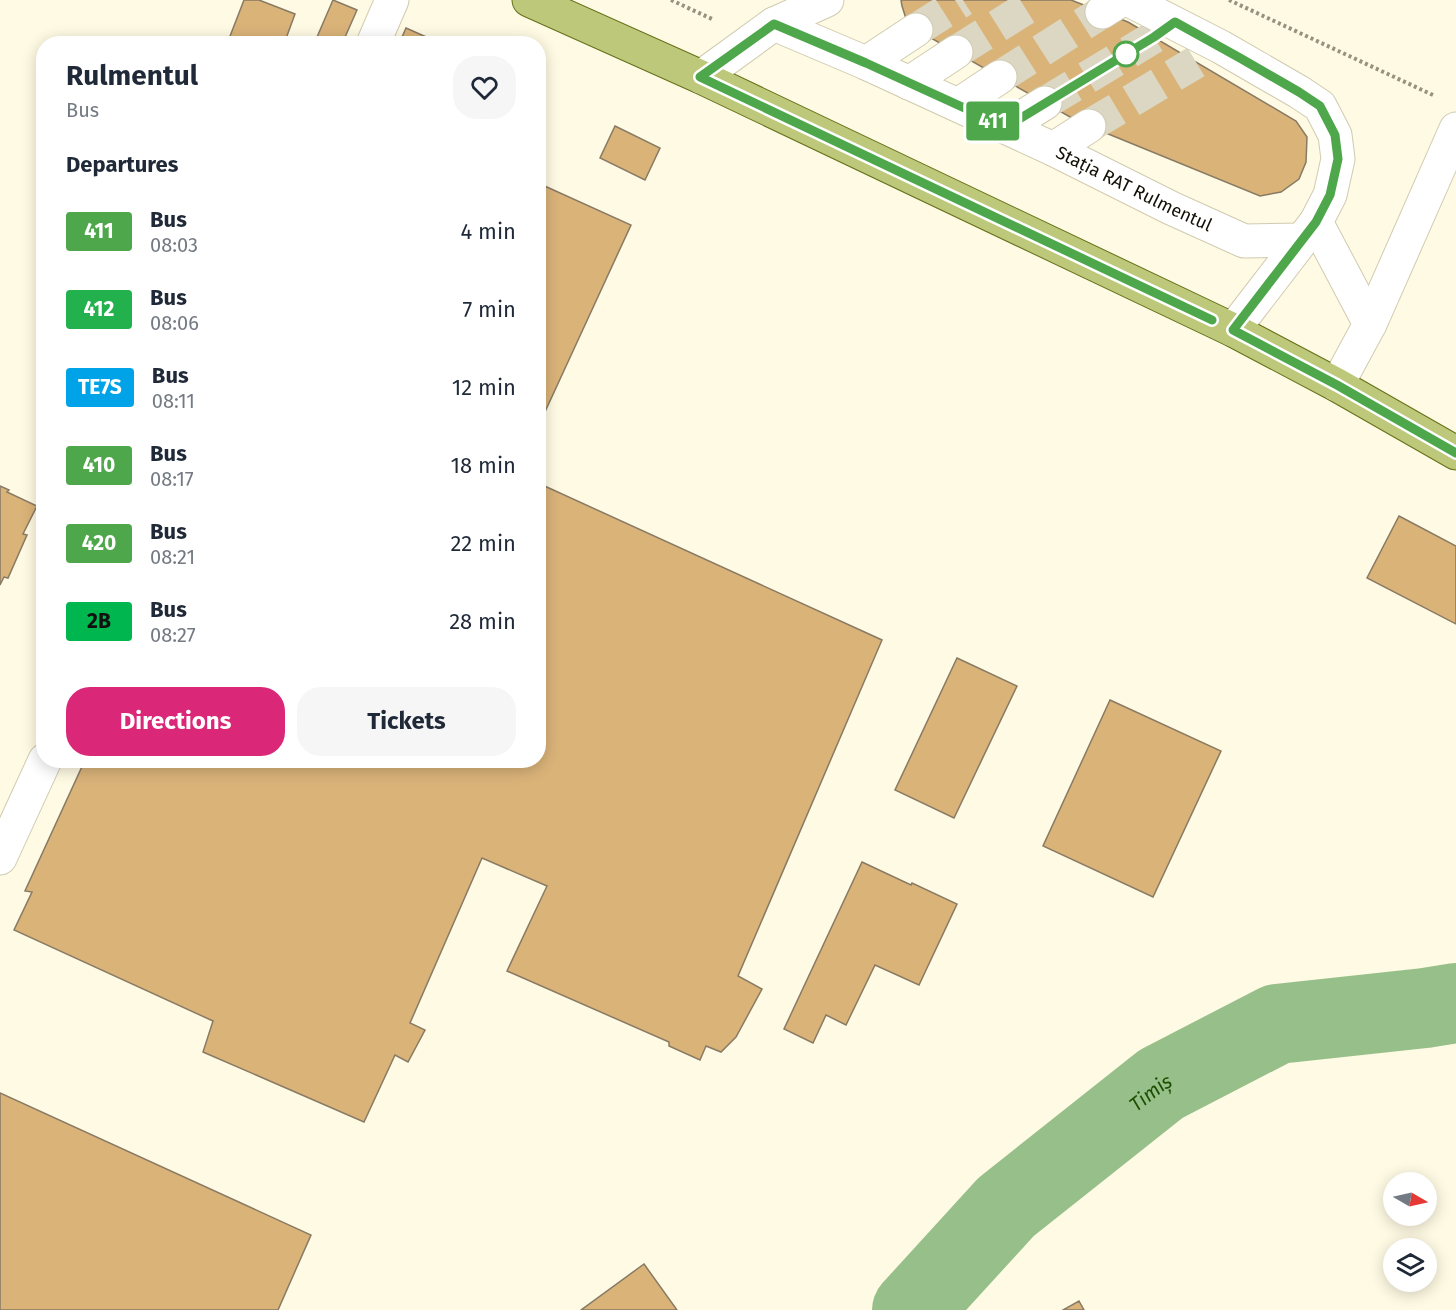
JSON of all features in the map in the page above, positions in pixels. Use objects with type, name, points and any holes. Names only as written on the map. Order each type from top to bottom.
[{"type":"main road","points":[[529,0],[700,77],[1233,330],[1337,385],[1456,453]]},
{"type":"street","points":[[376,36],[392,0]]},
{"type":"street","points":[[700,77],[774,24],[798,0]]},
{"type":"street","points":[[774,24],[826,0]]},
{"type":"street","points":[[1118,4],[1209,55],[1299,92],[1320,106],[1335,135],[1338,159],[1330,195],[1309,231],[1233,330]]},
{"type":"street","name":"Stația RAT Rulmentul","points":[[774,24],[909,82],[1244,241],[1309,231]]},
{"type":"street","points":[[866,63],[916,30]]},
{"type":"street","points":[[909,82],[956,52]]},
{"type":"street","points":[[958,105],[1000,77]]},
{"type":"street","points":[[1006,127],[1045,103]]},
{"type":"street","points":[[1053,149],[1089,126]]},
{"type":"street","points":[[1337,385],[1370,324],[1456,129]]},
{"type":"street","points":[[1309,231],[1370,324]]},
{"type":"street","points":[[0,858],[41,768]]},
{"type":"path","points":[[1229,0],[1435,97]]},
{"type":"building","points":[[244,0],[259,0],[295,14],[287,36],[230,36]]},
{"type":"building","points":[[333,0],[357,10],[346,36],[317,36]]},
{"type":"building","points":[[901,0],[1071,0],[1128,22],[1296,121],[1307,137],[1306,162],[1299,179],[1281,192],[1260,196],[1079,122],[908,25]]},
{"type":"building","points":[[406,28],[424,36],[402,36]]},
{"type":"building","points":[[615,126],[660,148],[645,180],[600,158]]},
{"type":"building","points":[[546,187],[631,225],[546,410]]},
{"type":"building","points":[[0,486],[9,490],[7,492],[36,506],[36,508],[23,534],[27,535],[8,578],[4,577],[0,585]]},
{"type":"building","points":[[546,487],[882,640],[738,976],[762,989],[736,1037],[721,1052],[706,1046],[700,1060],[669,1046],[669,1042],[507,971],[547,886],[482,858],[410,1023],[425,1030],[408,1062],[395,1055],[364,1122],[203,1052],[213,1021],[14,930],[32,892],[25,891],[81,768],[546,768]]},
{"type":"building","points":[[1399,516],[1456,546],[1456,624],[1367,578]]},
{"type":"building","points":[[957,658],[1017,686],[954,818],[895,790]]},
{"type":"building","points":[[1110,700],[1221,751],[1153,897],[1043,846]]},
{"type":"building","points":[[862,862],[957,904],[919,985],[875,965],[846,1025],[826,1015],[813,1043],[784,1029]]},
{"type":"building","points":[[0,1093],[311,1235],[278,1310],[0,1310]]},
{"type":"building","points":[[644,1264],[677,1310],[581,1310]]},
{"type":"building","points":[[1079,1301],[1084,1310],[1063,1310]]},
{"type":"waterway","name":"Timiș","points":[[912,1310],[1006,1207],[1161,1084],[1277,1024],[1456,1003]]},
{"type":"tunnel","points":[[916,30],[963,0]]},
{"type":"tunnel","points":[[956,52],[1039,0]]},
{"type":"tunnel","points":[[1000,77],[1102,12]]},
{"type":"tunnel","points":[[1045,103],[1154,37]]},
{"type":"tunnel","points":[[1089,126],[1196,62]]},
{"type":"bus line","name":"411","points":[[1212,320],[700,77],[774,24],[1006,127],[1175,22],[1320,106],[1335,135],[1338,159],[1330,195],[1316,222],[1233,330],[1337,385],[1456,453]]}]
